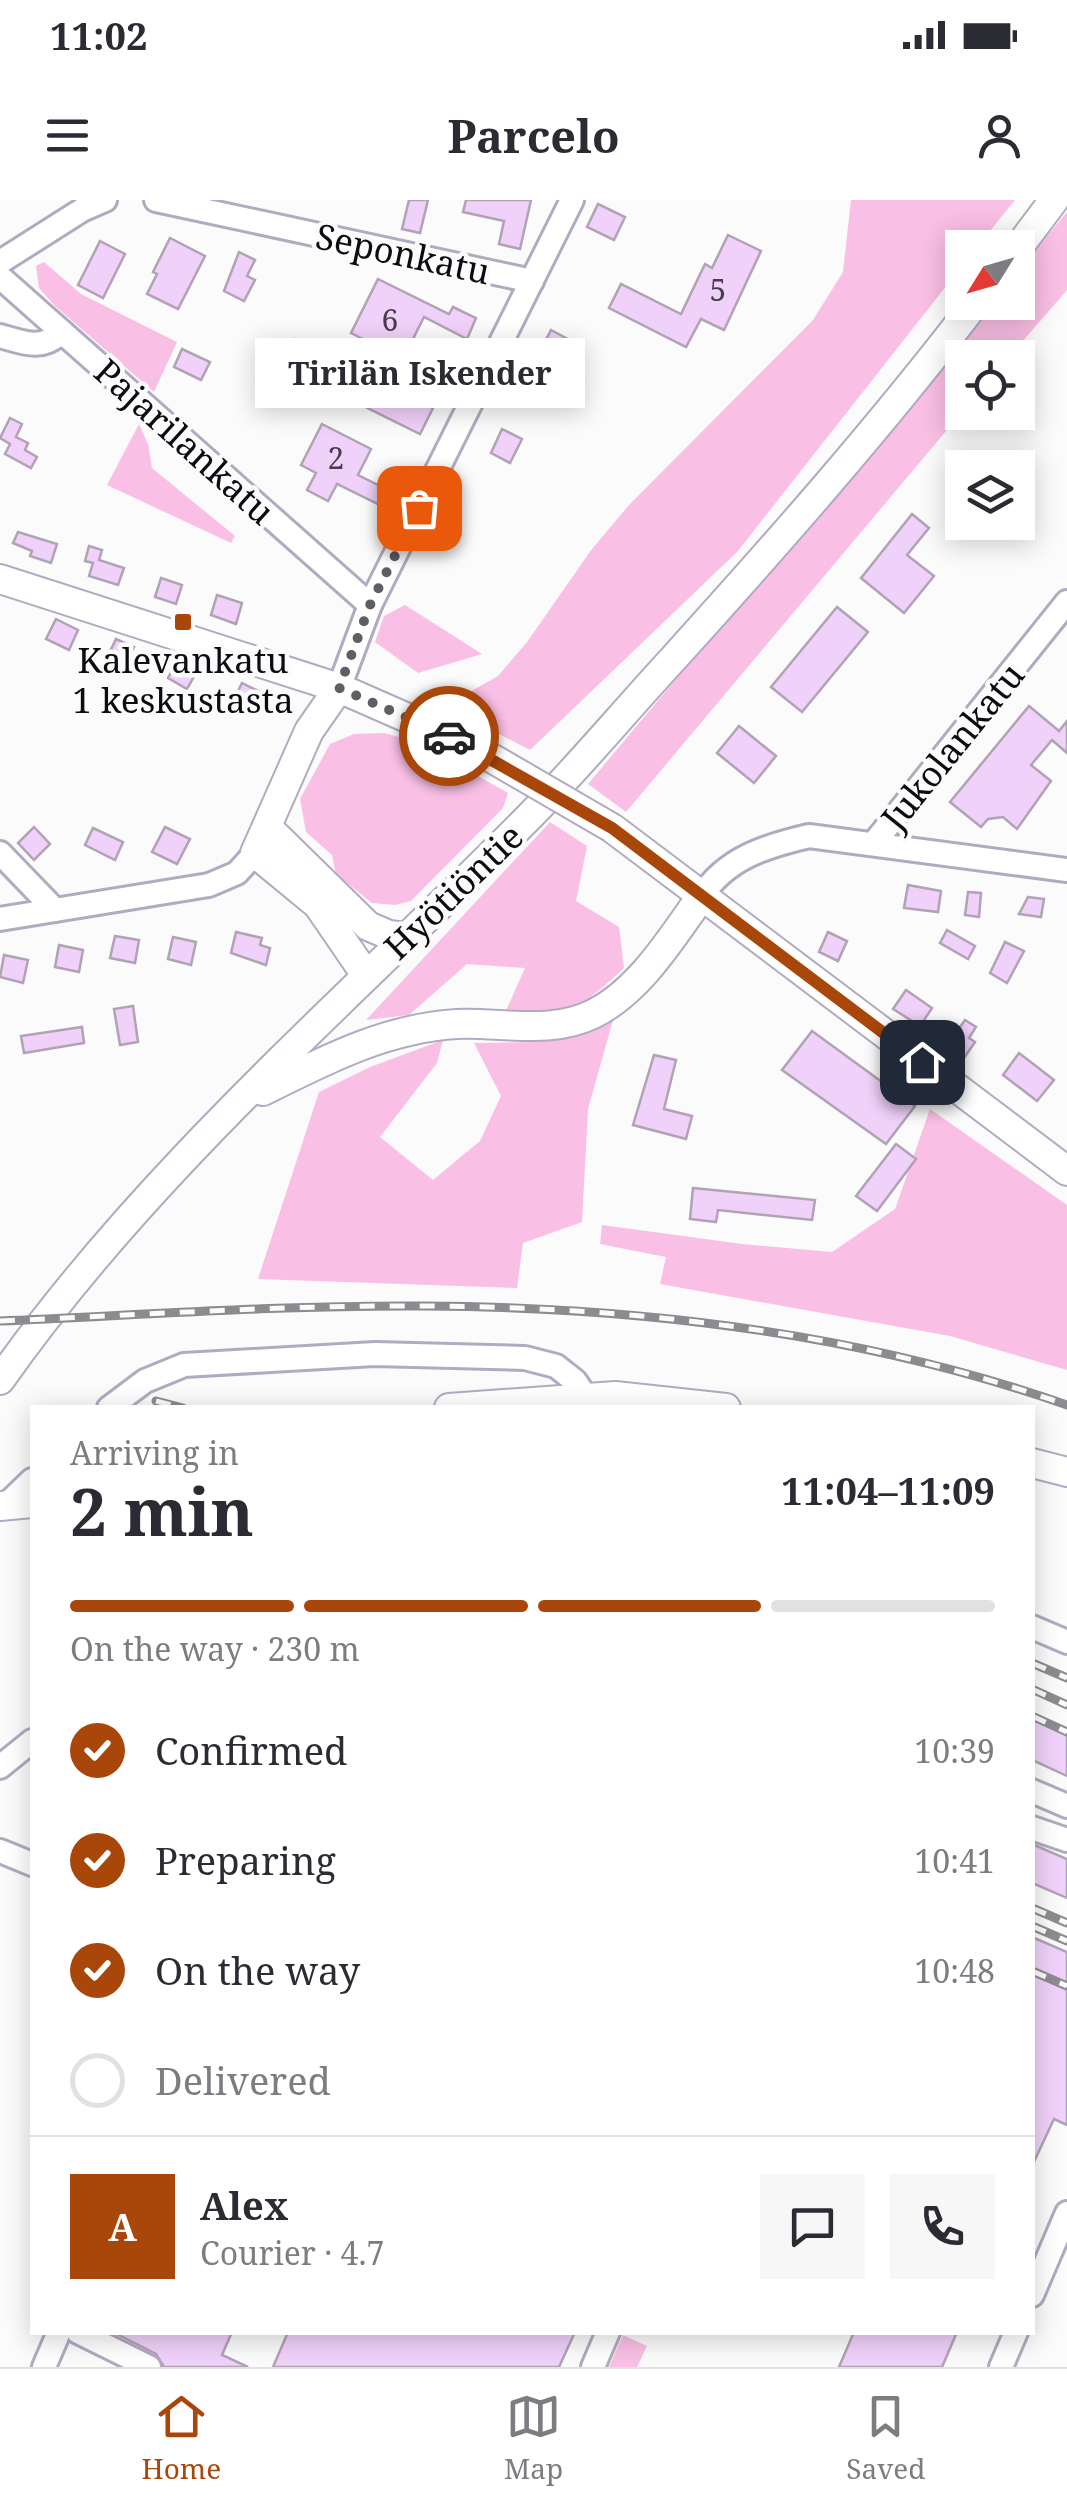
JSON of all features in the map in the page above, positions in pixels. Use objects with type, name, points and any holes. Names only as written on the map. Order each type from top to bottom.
[{"type":"main road","points":[[1032,230],[1054,200]]},
{"type":"main road","name":"Hyötiöntie","points":[[0,1380],[41,1322],[116,1232],[366,975],[528,819],[753,571],[961,320]]},
{"type":"main road","points":[[0,579],[339,688],[488,756],[612,828],[1067,1172]]},
{"type":"main road","points":[[339,688],[310,731],[255,853],[318,905],[366,975]]},
{"type":"main road","points":[[267,827],[368,926],[406,937]]},
{"type":"main road","points":[[240,1102],[347,1050],[390,1035],[456,1024],[528,1027],[593,1014],[641,976],[701,896]]},
{"type":"main road","points":[[486,1405],[616,1396],[698,1405]]},
{"type":"main road","points":[[1035,1464],[1067,1472]]},
{"type":"street","points":[[0,262],[104,200]]},
{"type":"street","name":"Seponkatu","points":[[156,200],[532,281]]},
{"type":"street","points":[[339,688],[370,605],[572,200]]},
{"type":"street","name":"Pajarilankatu","points":[[0,277],[370,605]]},
{"type":"street","points":[[0,336],[36,346],[62,332]]},
{"type":"street","name":"Jukolankatu","points":[[874,843],[1067,602]]},
{"type":"street","points":[[701,896],[723,870],[774,844],[809,836],[1067,870]]},
{"type":"street","points":[[0,919],[209,885],[236,873],[255,853]]},
{"type":"street","points":[[0,854],[55,910]]},
{"type":"street","points":[[113,1405],[145,1381],[184,1365],[375,1354],[525,1358],[556,1366],[586,1397]]},
{"type":"street","points":[[13,1505],[30,1483]]},
{"type":"street","points":[[1035,1627],[1067,1642]]},
{"type":"street","points":[[0,1766],[30,1743]]},
{"type":"street","points":[[1035,1792],[1067,1806]]},
{"type":"street","points":[[1035,1829],[1067,1840]]},
{"type":"street","points":[[0,1851],[30,1863]]},
{"type":"street","points":[[1035,2292],[1059,2259],[1067,2213]]},
{"type":"street","points":[[44,2367],[58,2335]]},
{"type":"street","points":[[84,2335],[149,2367]]},
{"type":"street","points":[[592,2367],[607,2335]]},
{"type":"street","points":[[1001,2367],[1015,2335]]},
{"type":"shaded area","points":[[851,200],[1015,200],[991,230],[945,230],[945,288],[737,552],[530,750],[445,706],[498,676],[629,505],[813,320],[843,272]]},
{"type":"shaded area","points":[[1067,212],[1067,290],[1024,340],[960,340],[977,320],[1035,320],[1035,251]]},
{"type":"shaded area","points":[[44,262],[81,294],[177,342],[154,392],[39,288],[36,266]]},
{"type":"shaded area","points":[[945,358],[947,430],[626,812],[588,784]]},
{"type":"shaded area","points":[[139,424],[152,468],[235,536],[231,543],[107,485]]},
{"type":"shaded area","points":[[405,605],[482,654],[418,673],[375,642],[384,616]]},
{"type":"shaded area","points":[[384,733],[418,742],[508,793],[503,808],[411,901],[395,905],[372,903],[336,874],[332,855],[306,832],[300,799],[330,744],[354,734]]},
{"type":"shaded area","points":[[550,822],[587,846],[576,901],[619,927],[624,968],[571,1008],[527,1014],[505,1013],[525,968],[467,964],[409,1015],[366,1020]]},
{"type":"shaded area","points":[[613,1020],[588,1109],[582,1222],[523,1243],[517,1288],[258,1279],[319,1092],[370,1067],[443,1040],[437,1063],[380,1137],[433,1180],[480,1141],[501,1096],[474,1043],[532,1042]]},
{"type":"shaded area","points":[[930,1109],[1067,1205],[1067,1370],[950,1336],[660,1284],[666,1257],[600,1244],[602,1225],[832,1252],[895,1209]]},
{"type":"shaded area","points":[[623,2335],[647,2346],[637,2367],[609,2367]]},
{"type":"building","points":[[409,200],[428,200],[420,233],[402,229]]},
{"type":"building","points":[[466,200],[531,200],[520,249],[499,244],[504,221],[463,212]]},
{"type":"building","points":[[598,204],[625,217],[614,240],[587,227]]},
{"type":"building","points":[[728,235],[761,251],[724,330],[701,319],[686,347],[609,308],[621,284],[681,314],[705,264],[712,268]]},
{"type":"building","points":[[170,238],[205,256],[178,309],[147,294]]},
{"type":"building","points":[[100,241],[125,254],[103,298],[78,285]]},
{"type":"building","points":[[239,252],[255,260],[247,276],[255,280],[244,301],[224,291]]},
{"type":"building","points":[[378,279],[449,314],[453,307],[476,318],[467,339],[424,317],[403,359],[351,333]]},
{"type":"building","points":[[551,330],[579,345],[549,405],[520,390]]},
{"type":"building","points":[[295,339],[433,408],[420,434],[341,395],[337,404],[324,398],[329,376],[287,354]]},
{"type":"building","points":[[182,349],[210,362],[201,380],[174,367]]},
{"type":"building","points":[[10,418],[22,424],[16,437],[28,443],[25,450],[37,457],[31,468],[5,454],[10,444],[0,438]]},
{"type":"building","points":[[322,424],[371,449],[358,475],[388,490],[380,505],[337,484],[328,501],[307,490],[316,473],[301,465]]},
{"type":"building","points":[[502,429],[522,439],[510,463],[491,453]]},
{"type":"building","points":[[912,514],[929,528],[907,555],[934,576],[904,613],[861,578]]},
{"type":"building","points":[[18,532],[57,544],[51,563],[30,556],[32,551],[13,543]]},
{"type":"building","points":[[89,546],[102,550],[99,560],[124,568],[118,585],[89,576],[93,563],[85,561]]},
{"type":"building","points":[[161,578],[182,585],[176,604],[155,597]]},
{"type":"building","points":[[217,595],[242,603],[236,624],[211,615]]},
{"type":"building","points":[[837,607],[868,632],[802,712],[771,687]]},
{"type":"building","points":[[56,619],[78,630],[69,650],[46,639]]},
{"type":"building","points":[[116,639],[134,647],[125,666],[107,658]]},
{"type":"building","points":[[177,661],[197,671],[187,689],[168,678]]},
{"type":"building","points":[[242,683],[264,694],[255,712],[233,701]]},
{"type":"building","points":[[1029,706],[1059,731],[1067,721],[1067,753],[1052,740],[1031,765],[1051,781],[1017,829],[1003,817],[988,819],[981,827],[950,802]]},
{"type":"building","points":[[739,726],[776,756],[754,783],[717,753]]},
{"type":"building","points":[[34,827],[50,844],[34,860],[18,843]]},
{"type":"building","points":[[165,827],[190,839],[177,864],[152,852]]},
{"type":"building","points":[[93,828],[123,842],[115,860],[85,845]]},
{"type":"building","points":[[908,885],[941,891],[938,912],[904,908]]},
{"type":"building","points":[[968,892],[981,893],[979,917],[965,915]]},
{"type":"building","points":[[1028,897],[1044,899],[1041,917],[1019,914]]},
{"type":"building","points":[[947,930],[975,946],[968,959],[940,943]]},
{"type":"building","points":[[236,932],[262,938],[260,945],[270,948],[266,965],[231,953]]},
{"type":"building","points":[[828,932],[847,941],[838,961],[819,952]]},
{"type":"building","points":[[115,936],[139,940],[135,963],[110,958]]},
{"type":"building","points":[[173,937],[196,942],[191,965],[168,959]]},
{"type":"building","points":[[1005,942],[1024,951],[1007,983],[990,973]]},
{"type":"building","points":[[59,945],[83,950],[79,972],[55,967]]},
{"type":"building","points":[[4,955],[28,960],[23,983],[0,977]]},
{"type":"building","points":[[906,990],[932,1008],[920,1026],[893,1009]]},
{"type":"building","points":[[133,1006],[138,1042],[120,1045],[114,1009]]},
{"type":"building","points":[[965,1020],[976,1027],[969,1038],[975,1042],[964,1058],[943,1043]]},
{"type":"building","points":[[82,1027],[84,1043],[24,1053],[21,1036]]},
{"type":"building","points":[[812,1031],[915,1106],[886,1144],[782,1070]]},
{"type":"building","points":[[1019,1053],[1054,1080],[1037,1101],[1003,1075]]},
{"type":"building","points":[[654,1055],[676,1060],[664,1109],[692,1116],[686,1139],[633,1125]]},
{"type":"building","points":[[896,1144],[916,1159],[877,1211],[856,1196]]},
{"type":"building","points":[[693,1188],[815,1200],[812,1220],[718,1210],[716,1222],[690,1219]]},
{"type":"building","points":[[1035,1717],[1067,1732],[1067,1776],[1035,1761]]},
{"type":"building","points":[[1035,1845],[1067,1859],[1067,1898],[1035,1884]]},
{"type":"building","points":[[1035,1938],[1067,1952],[1067,2125],[1054,2119],[1035,2160]]},
{"type":"building","points":[[119,2335],[231,2335],[222,2355],[248,2367],[164,2367],[156,2354]]},
{"type":"building","points":[[287,2335],[574,2335],[559,2367],[273,2367]]},
{"type":"building","points":[[853,2335],[956,2335],[942,2367],[839,2367]]},
{"type":"railway","points":[[0,1321],[372,1306],[588,1312],[831,1342],[911,1359],[1067,1405]]},
{"type":"railway","points":[[156,1401],[171,1405]]},
{"type":"railway","points":[[1035,1664],[1067,1678]]},
{"type":"railway","points":[[1035,1690],[1067,1705]]},
{"type":"railway","points":[[1035,1717],[1067,1732]]},
{"type":"railway","points":[[1035,1909],[1067,1923]]},
{"type":"railway","points":[[1035,1927],[1067,1941]]},
{"type":"railway","points":[[1035,1972],[1067,1986]]},
{"type":"way so far","points":[[419,508],[370,605],[339,688],[449,736]]},
{"type":"place","name":"Tirilän Iskender","points":[[419,508]]},
{"type":"place","name":"Kalevankatu 1 keskustasta","points":[[183,622]]},
{"type":"route","points":[[449,736],[612,828],[922,1062]]}]
